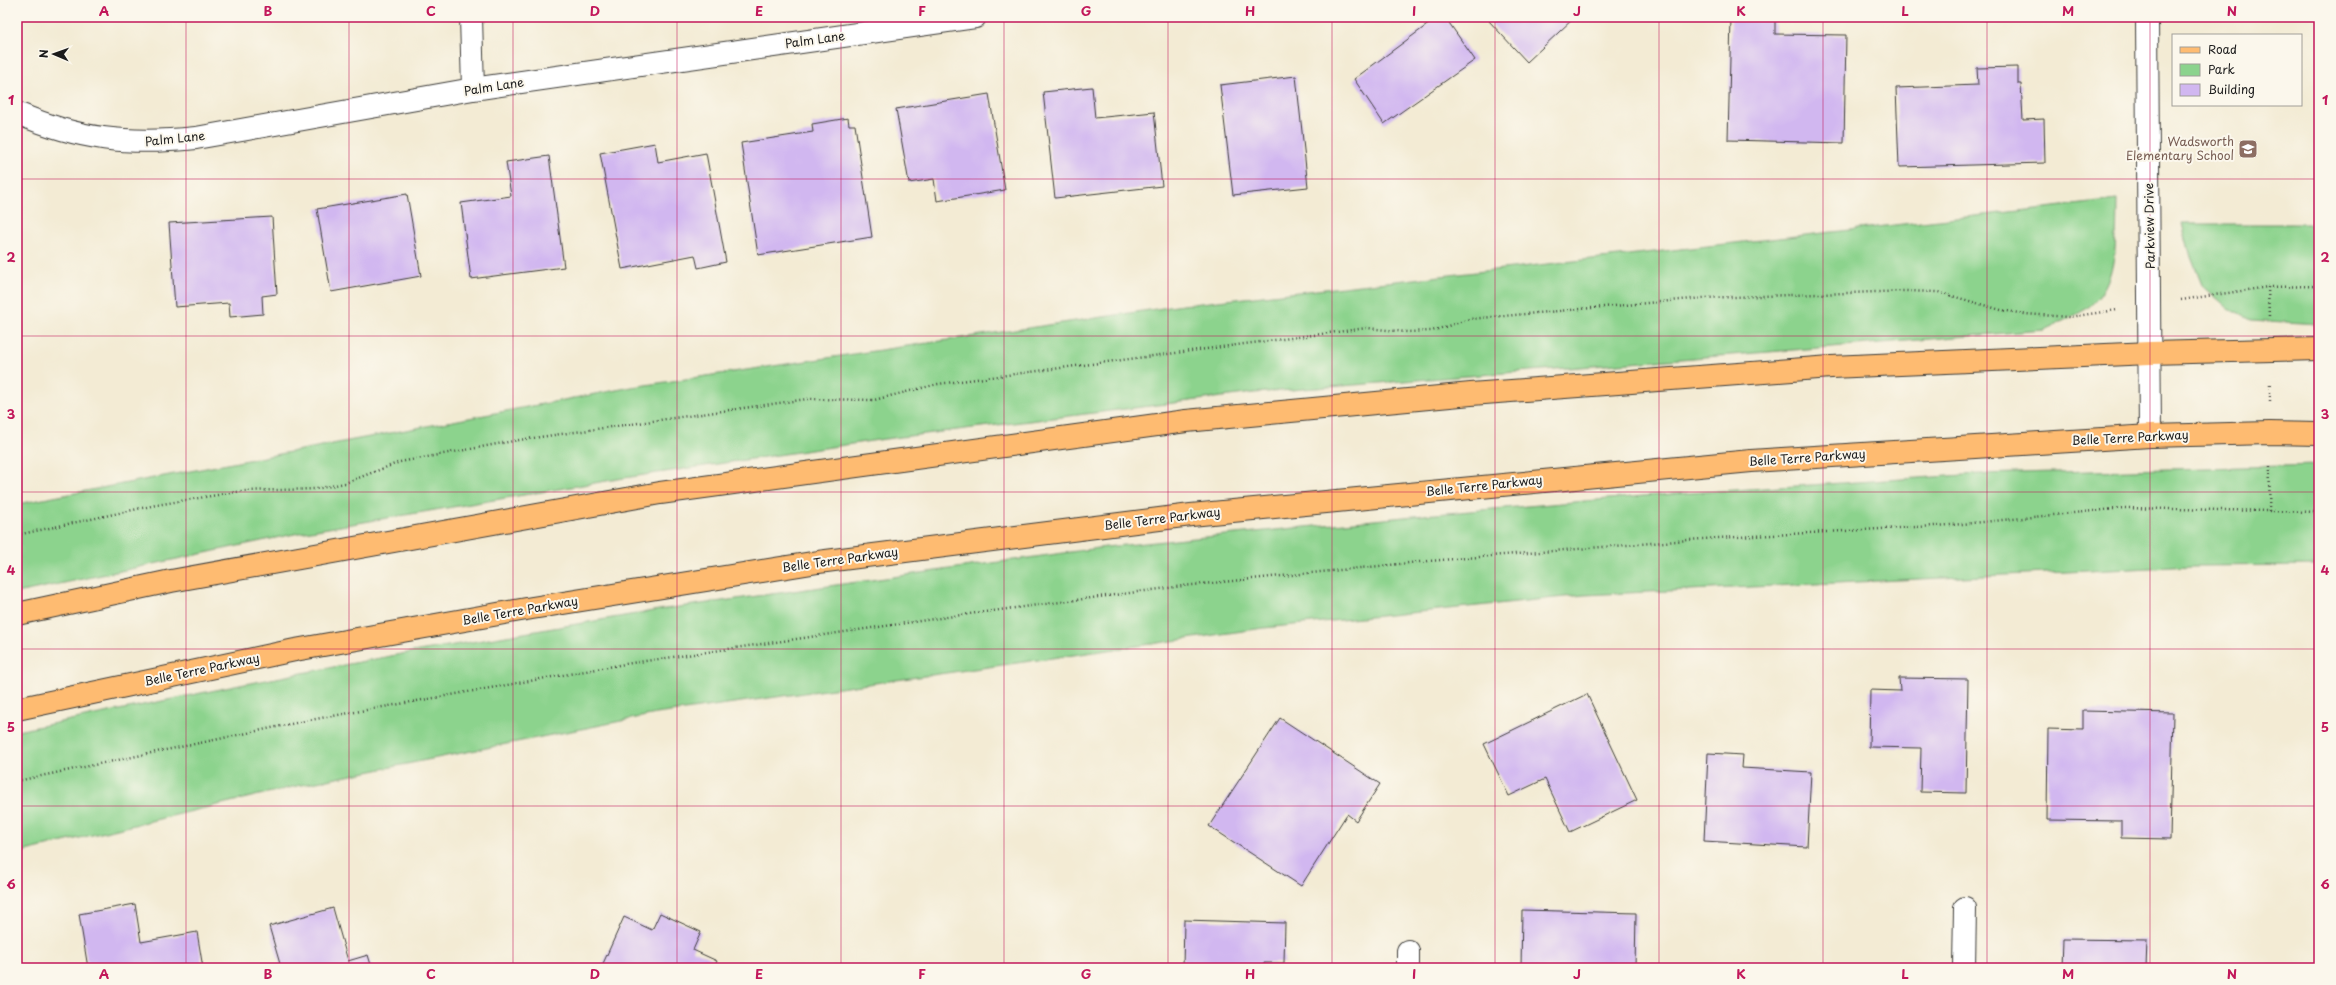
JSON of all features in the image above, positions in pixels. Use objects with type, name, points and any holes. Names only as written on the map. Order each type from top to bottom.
[{"type":"main road","points":[[17,614],[171,581],[660,493],[1186,421],[1471,394],[1831,367],[2150,353],[2319,349]]},
{"type":"main road","name":"Belle Terre Parkway","points":[[17,709],[295,650],[532,608],[818,562],[979,540],[1191,515],[1751,461],[2150,436],[2270,433],[2319,434]]},
{"type":"street","points":[[471,17],[473,89]]},
{"type":"street","name":"Palm Lane","points":[[17,113],[63,130],[87,136],[126,141],[160,141],[196,138],[473,89],[975,17]]},
{"type":"street","name":"Parkview Drive","points":[[2147,17],[2150,436]]},
{"type":"street","points":[[1964,968],[1965,908]]},
{"type":"path","points":[[2214,296],[2268,287],[2319,286]]},
{"type":"path","points":[[2268,287],[2270,325]]},
{"type":"path","points":[[17,535],[156,505],[242,491],[281,488],[316,489],[345,483],[400,462],[527,439],[807,399],[874,400],[938,384],[1367,328],[1407,332],[1432,331],[1470,319],[1703,298],[1906,291],[1938,292],[2001,310],[2069,318]]},
{"type":"path","points":[[2269,511],[2270,468]]},
{"type":"path","points":[[17,781],[318,718],[618,665],[954,616],[1183,586],[1445,560],[1701,540],[1952,525],[2124,508],[2319,512]]},
{"type":"green space","points":[[2117,200],[2114,259],[2105,287],[2097,299],[2086,309],[2044,330],[1254,393],[885,439],[624,478],[299,533],[17,593],[17,504],[632,387],[1183,305]]},
{"type":"green space","points":[[2182,224],[2319,224],[2319,324],[2250,320],[2229,309],[2202,285],[2191,257]]},
{"type":"green space","points":[[2319,465],[2319,565],[2193,566],[1584,595],[1264,628],[656,714],[297,786],[17,853],[17,731],[240,685],[401,654],[665,609],[1106,547],[1424,515],[1643,496],[1979,474]]},
{"type":"building","points":[[1438,17],[1445,17],[1475,60],[1384,124],[1354,79]]},
{"type":"building","points":[[1493,17],[1575,17],[1527,62],[1489,21]]},
{"type":"building","points":[[1731,17],[1775,17],[1775,34],[1846,35],[1844,143],[1728,140]]},
{"type":"building","points":[[2018,67],[2018,84],[2021,84],[2023,120],[2044,119],[2045,163],[1899,167],[1896,88],[1978,85],[1977,68]]},
{"type":"building","points":[[1296,76],[1308,187],[1233,195],[1220,85]]},
{"type":"building","points":[[1092,87],[1095,118],[1154,112],[1162,186],[1055,198],[1043,92]]},
{"type":"building","points":[[989,94],[1005,190],[937,201],[934,179],[909,183],[896,109]]},
{"type":"building","points":[[848,118],[849,125],[855,125],[872,237],[758,255],[741,143],[813,132],[812,124]]},
{"type":"building","points":[[655,143],[658,162],[706,153],[726,262],[698,268],[695,255],[622,269],[600,153]]},
{"type":"building","points":[[549,156],[564,267],[471,279],[461,203],[511,196],[506,162]]},
{"type":"building","points":[[407,194],[421,276],[331,292],[317,209]]},
{"type":"building","points":[[272,217],[277,294],[262,296],[263,314],[230,317],[229,303],[175,307],[169,223]]},
{"type":"building","points":[[1899,678],[1968,679],[1966,793],[1920,792],[1921,748],[1869,747],[1870,690],[1900,691]]},
{"type":"building","points":[[1587,694],[1637,800],[1570,832],[1545,779],[1509,796],[1484,744]]},
{"type":"building","points":[[2083,711],[2173,713],[2170,839],[2121,838],[2121,821],[2047,820],[2048,729],[2083,730]]},
{"type":"building","points":[[1280,718],[1380,784],[1356,821],[1347,814],[1301,886],[1209,826]]},
{"type":"building","points":[[1708,753],[1743,755],[1742,768],[1811,772],[1807,847],[1704,841]]},
{"type":"building","points":[[135,904],[141,942],[197,932],[203,968],[88,968],[79,914]]},
{"type":"building","points":[[333,908],[348,961],[368,955],[372,968],[266,968],[280,964],[269,926]]},
{"type":"building","points":[[1522,910],[1636,913],[1635,968],[1521,968]]},
{"type":"building","points":[[660,913],[701,932],[693,950],[717,961],[714,968],[601,968],[624,917],[652,930]]},
{"type":"building","points":[[1184,920],[1285,923],[1284,963],[1264,963],[1264,968],[1183,968]]},
{"type":"building","points":[[2063,939],[2147,940],[2146,968],[2062,968]]},
{"type":"place","name":"Wadsworth Elementary School","points":[[2248,149]]}]
